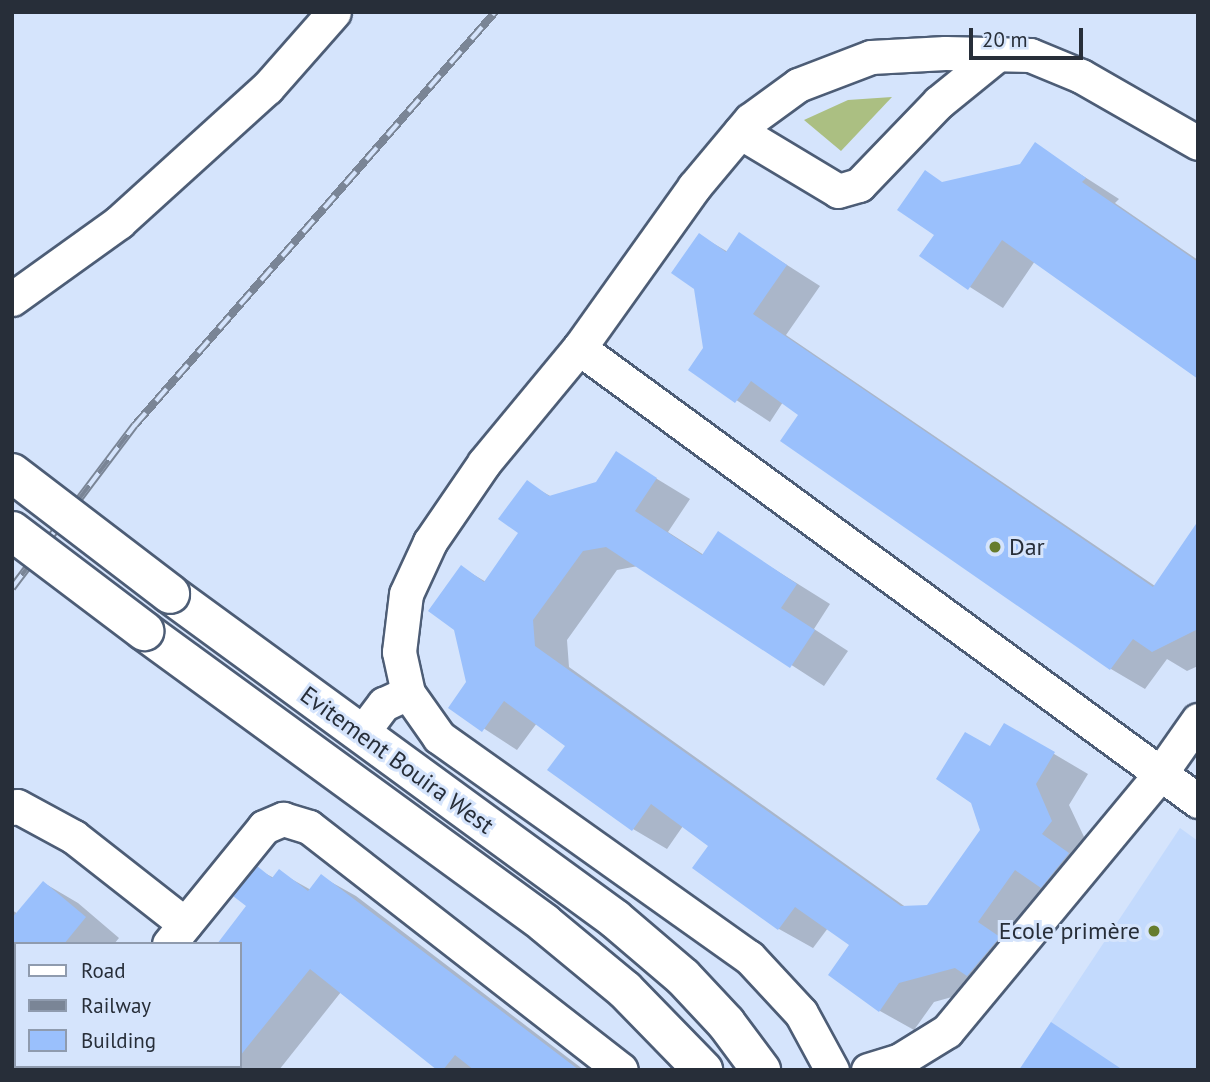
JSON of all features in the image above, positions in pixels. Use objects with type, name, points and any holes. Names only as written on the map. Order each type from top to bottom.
[{"type":"highway","name":"Evitement Bouira West","points":[[12,473],[170,594],[615,919],[683,977],[726,1023],[761,1070]]},
{"type":"highway","name":"Evitement Bouira West","points":[[12,531],[544,923],[625,990],[703,1070]]},
{"type":"street","points":[[12,299],[118,222],[267,88],[334,12]]},
{"type":"street","points":[[740,132],[838,191],[859,185],[939,102],[998,54]]},
{"type":"street","points":[[832,1070],[801,1013],[749,957],[439,737],[408,693],[398,652],[406,594],[430,542],[484,463],[579,348],[694,187],[750,120],[798,85],[871,57],[1030,55],[1081,76],[1198,144]]},
{"type":"street","points":[[579,348],[1198,802]]},
{"type":"street","points":[[361,734],[384,704],[408,693]]},
{"type":"street","points":[[868,1070],[900,1060],[947,1031],[1160,774],[1198,720]]},
{"type":"street","points":[[12,808],[17,806],[74,837],[177,934],[264,827],[283,819],[309,827],[621,1070]]},
{"type":"shaded area","name":"Ecole primère","points":[[1180,828],[1198,841],[1198,1070],[1019,1070]]},
{"type":"green space","points":[[892,97],[841,151],[804,120],[848,100]]},
{"type":"building","points":[[1035,142],[1086,178],[1082,182],[1198,262],[1198,379],[1002,240],[968,290],[919,256],[934,235],[897,210],[925,170],[942,182],[1020,164]]},
{"type":"building","points":[[739,232],[787,265],[753,314],[1153,587],[1198,521],[1198,629],[1152,652],[1133,639],[1110,670],[780,441],[798,415],[751,381],[735,403],[688,370],[703,348],[694,289],[671,273],[699,233],[726,252]]},
{"type":"building","points":[[616,451],[657,478],[635,511],[702,555],[718,531],[797,584],[781,608],[815,630],[790,668],[606,547],[583,551],[533,620],[535,646],[901,906],[927,905],[980,830],[971,803],[936,779],[965,732],[990,746],[1004,723],[1055,752],[1036,784],[1052,821],[1042,834],[1069,853],[1041,888],[1015,870],[978,922],[1000,937],[967,976],[955,968],[899,983],[879,1012],[828,975],[849,945],[795,907],[778,930],[692,868],[708,846],[651,804],[632,831],[547,770],[565,746],[504,701],[482,732],[448,708],[466,682],[454,630],[428,611],[461,565],[484,582],[518,533],[498,519],[527,480],[549,496],[596,482]]},
{"type":"building","points":[[257,866],[272,878],[279,869],[308,891],[321,874],[579,1070],[474,1070],[455,1055],[443,1070],[437,1070],[310,969],[242,1054],[242,942],[219,942],[246,906],[233,896]]},
{"type":"building","points":[[43,881],[86,917],[66,942],[14,944],[12,918]]},
{"type":"building","points":[[1051,1022],[1123,1070],[1019,1070]]},
{"type":"railway","points":[[12,588],[135,425],[495,12]]},
{"type":"place","name":"Dar","points":[[995,547]]},
{"type":"place","name":"Ecole primère","points":[[1154,931]]}]
